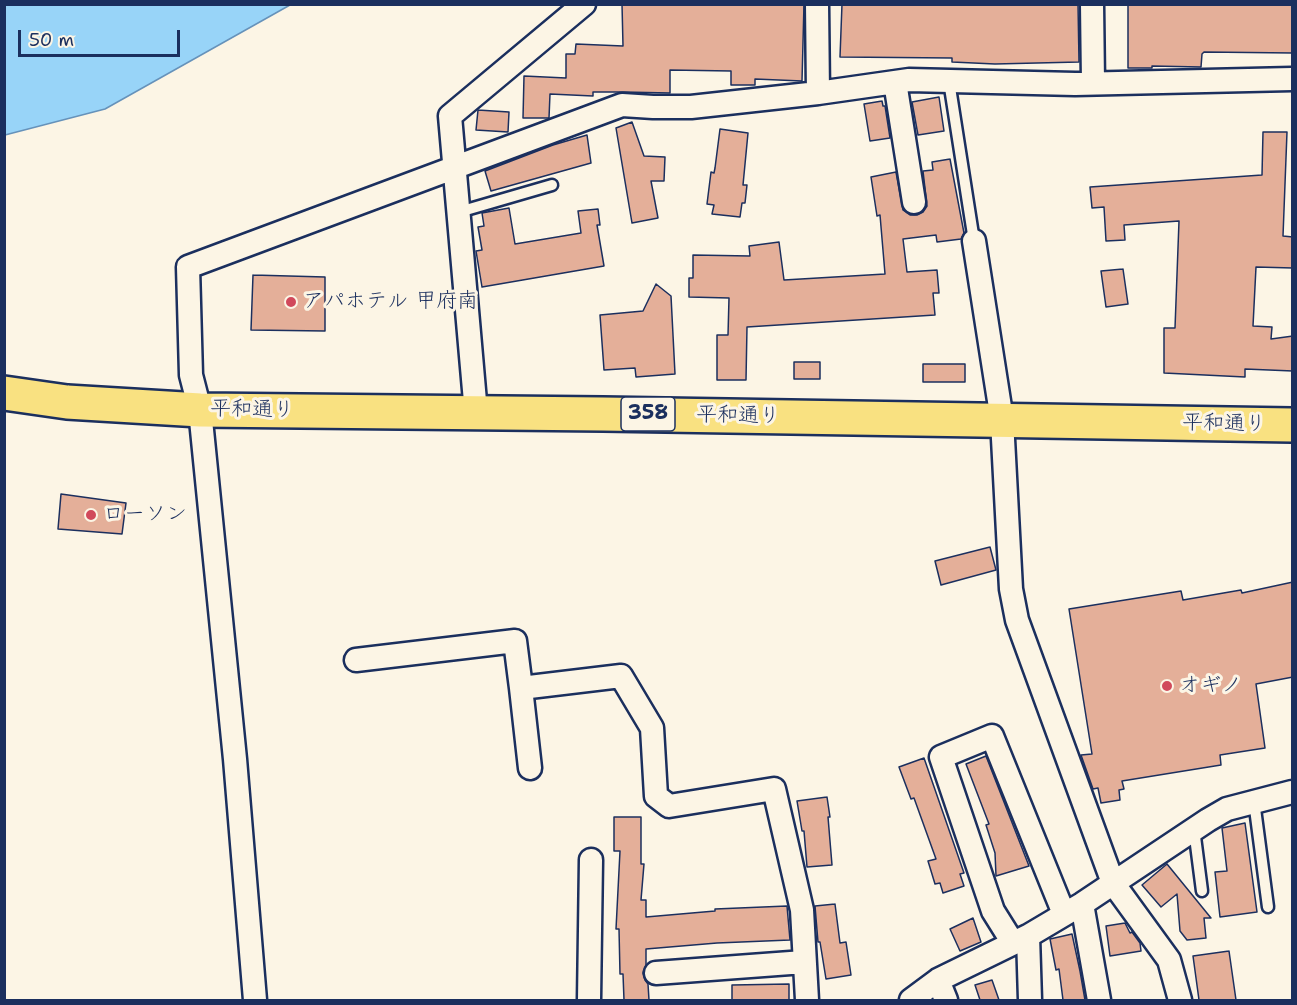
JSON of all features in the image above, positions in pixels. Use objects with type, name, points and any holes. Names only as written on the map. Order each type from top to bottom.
[{"type":"highway","name":"平和通り","points":[[4,393],[67,402],[200,410],[1293,425]]},
{"type":"street","points":[[476,413],[450,116],[584,4]]},
{"type":"street","points":[[817,4],[818,93]]},
{"type":"street","points":[[1092,4],[1093,82]]},
{"type":"street","points":[[255,1000],[235,759],[200,410],[191,375],[188,267],[622,105],[691,107],[909,80],[1075,84],[1293,79]]},
{"type":"street","points":[[895,82],[914,202]]},
{"type":"street","points":[[974,241],[1002,420],[1011,590],[1017,620],[1113,883],[1169,960],[1180,1000]]},
{"type":"street","points":[[356,660],[515,641],[530,768]]},
{"type":"street","points":[[521,688],[621,676],[652,728],[656,796],[669,806],[774,789],[802,910],[807,1000]]},
{"type":"street","points":[[1030,1000],[1020,939],[993,911],[941,757],[992,736],[1073,909],[1099,1000]]},
{"type":"street","points":[[911,1000],[942,990],[1020,939],[1073,909],[1227,809],[1293,792]]},
{"type":"street","points":[[589,1000],[591,860]]},
{"type":"street","points":[[656,973],[804,963]]},
{"type":"lane","points":[[949,80],[974,241]]},
{"type":"lane","points":[[459,212],[552,185]]},
{"type":"lane","points":[[1254,801],[1268,907]]},
{"type":"lane","points":[[1194,829],[1202,891]]},
{"type":"water","points":[[5,4],[290,5],[105,109],[5,135]]},
{"type":"building","points":[[622,4],[804,4],[802,81],[755,79],[755,85],[731,85],[731,71],[670,70],[670,93],[593,92],[593,96],[550,94],[549,118],[523,118],[524,76],[566,78],[566,54],[575,54],[576,44],[623,46]]},
{"type":"building","points":[[842,4],[1078,4],[1079,62],[995,64],[952,62],[952,58],[840,57]]},
{"type":"building","points":[[1128,4],[1293,4],[1293,53],[1204,52],[1201,67],[1128,68]]},
{"type":"building","points":[[939,97],[944,131],[918,135],[912,102]]},
{"type":"building","points":[[882,101],[885,106],[890,138],[870,141],[864,104]]},
{"type":"building","points":[[478,110],[509,112],[508,132],[476,130]]},
{"type":"building","points":[[632,122],[644,156],[665,157],[664,181],[651,181],[658,218],[632,223],[616,128]]},
{"type":"building","points":[[720,129],[748,133],[743,185],[747,185],[745,203],[742,203],[740,217],[712,214],[714,205],[707,204]]},
{"type":"building","points":[[1263,132],[1287,132],[1283,236],[1293,237],[1293,268],[1256,267],[1253,326],[1272,327],[1271,339],[1293,336],[1293,371],[1245,369],[1245,377],[1164,373],[1164,328],[1175,328],[1179,221],[1124,225],[1125,240],[1106,241],[1104,207],[1092,208],[1090,187],[1262,175]]},
{"type":"building","points":[[587,135],[591,163],[491,191],[485,171],[553,145]]},
{"type":"building","points":[[950,159],[964,233],[961,239],[937,242],[936,235],[903,239],[907,272],[937,270],[939,293],[933,293],[935,315],[747,327],[746,380],[717,380],[717,335],[728,335],[729,298],[689,297],[689,278],[693,278],[693,255],[750,256],[749,246],[779,242],[784,280],[885,274],[880,215],[877,216],[871,177],[896,172],[903,210],[910,215],[917,215],[927,206],[923,171],[933,170],[932,162]]},
{"type":"building","points":[[509,208],[515,244],[581,233],[578,211],[598,209],[600,225],[597,225],[604,266],[482,287],[476,251],[482,250],[478,227],[484,226],[482,213]]},
{"type":"building","points":[[1123,269],[1128,304],[1106,307],[1101,271]]},
{"type":"building","points":[[253,275],[325,277],[325,331],[251,330]]},
{"type":"building","points":[[656,284],[671,296],[675,374],[636,377],[635,368],[604,370],[600,315],[643,311]]},
{"type":"building","points":[[794,362],[820,362],[820,379],[794,379]]},
{"type":"building","points":[[923,364],[965,364],[965,382],[923,382]]},
{"type":"building","points":[[61,494],[126,503],[122,534],[58,529]]},
{"type":"building","points":[[990,547],[996,570],[941,585],[935,561]]},
{"type":"building","points":[[1293,582],[1293,677],[1256,684],[1265,748],[1220,755],[1221,765],[1122,781],[1124,789],[1119,790],[1120,800],[1101,803],[1098,788],[1093,789],[1081,755],[1092,754],[1069,609],[1181,591],[1183,600],[1241,590],[1242,593]]},
{"type":"building","points":[[986,756],[1029,866],[996,876],[995,853],[986,825],[989,824],[966,764]]},
{"type":"building","points":[[924,758],[964,873],[960,874],[964,886],[943,893],[940,883],[935,884],[928,861],[936,859],[914,798],[911,799],[899,767]]},
{"type":"building","points":[[827,797],[832,865],[807,867],[804,831],[802,831],[797,801]]},
{"type":"building","points":[[614,817],[641,817],[641,864],[644,864],[641,900],[646,900],[646,917],[715,911],[715,909],[787,906],[790,940],[646,949],[646,965],[643,973],[648,984],[649,1000],[624,1000],[623,974],[620,974],[619,929],[616,929],[620,851],[614,851]]},
{"type":"building","points":[[1245,823],[1257,912],[1220,917],[1215,872],[1227,871],[1222,828]]},
{"type":"building","points":[[1167,864],[1211,918],[1204,918],[1206,938],[1187,940],[1180,931],[1177,894],[1161,907],[1142,885]]},
{"type":"building","points":[[835,904],[840,943],[846,942],[851,975],[826,979],[820,942],[818,942],[815,906]]},
{"type":"building","points":[[973,918],[981,942],[960,951],[950,929]]},
{"type":"building","points":[[1125,923],[1130,933],[1132,932],[1140,943],[1141,951],[1110,956],[1106,926]]},
{"type":"building","points":[[1072,934],[1085,1000],[1063,1000],[1059,969],[1056,970],[1050,939]]},
{"type":"building","points":[[1229,951],[1236,1000],[1199,1000],[1193,956]]},
{"type":"building","points":[[992,980],[999,1000],[980,1000],[975,985]]},
{"type":"building","points":[[789,984],[789,1000],[732,1000],[732,985]]},
{"type":"place","name":"アパホテル 甲府南","points":[[291,302]]},
{"type":"place","name":"ローソン","points":[[91,515]]},
{"type":"place","name":"オギノ","points":[[1167,686]]}]
